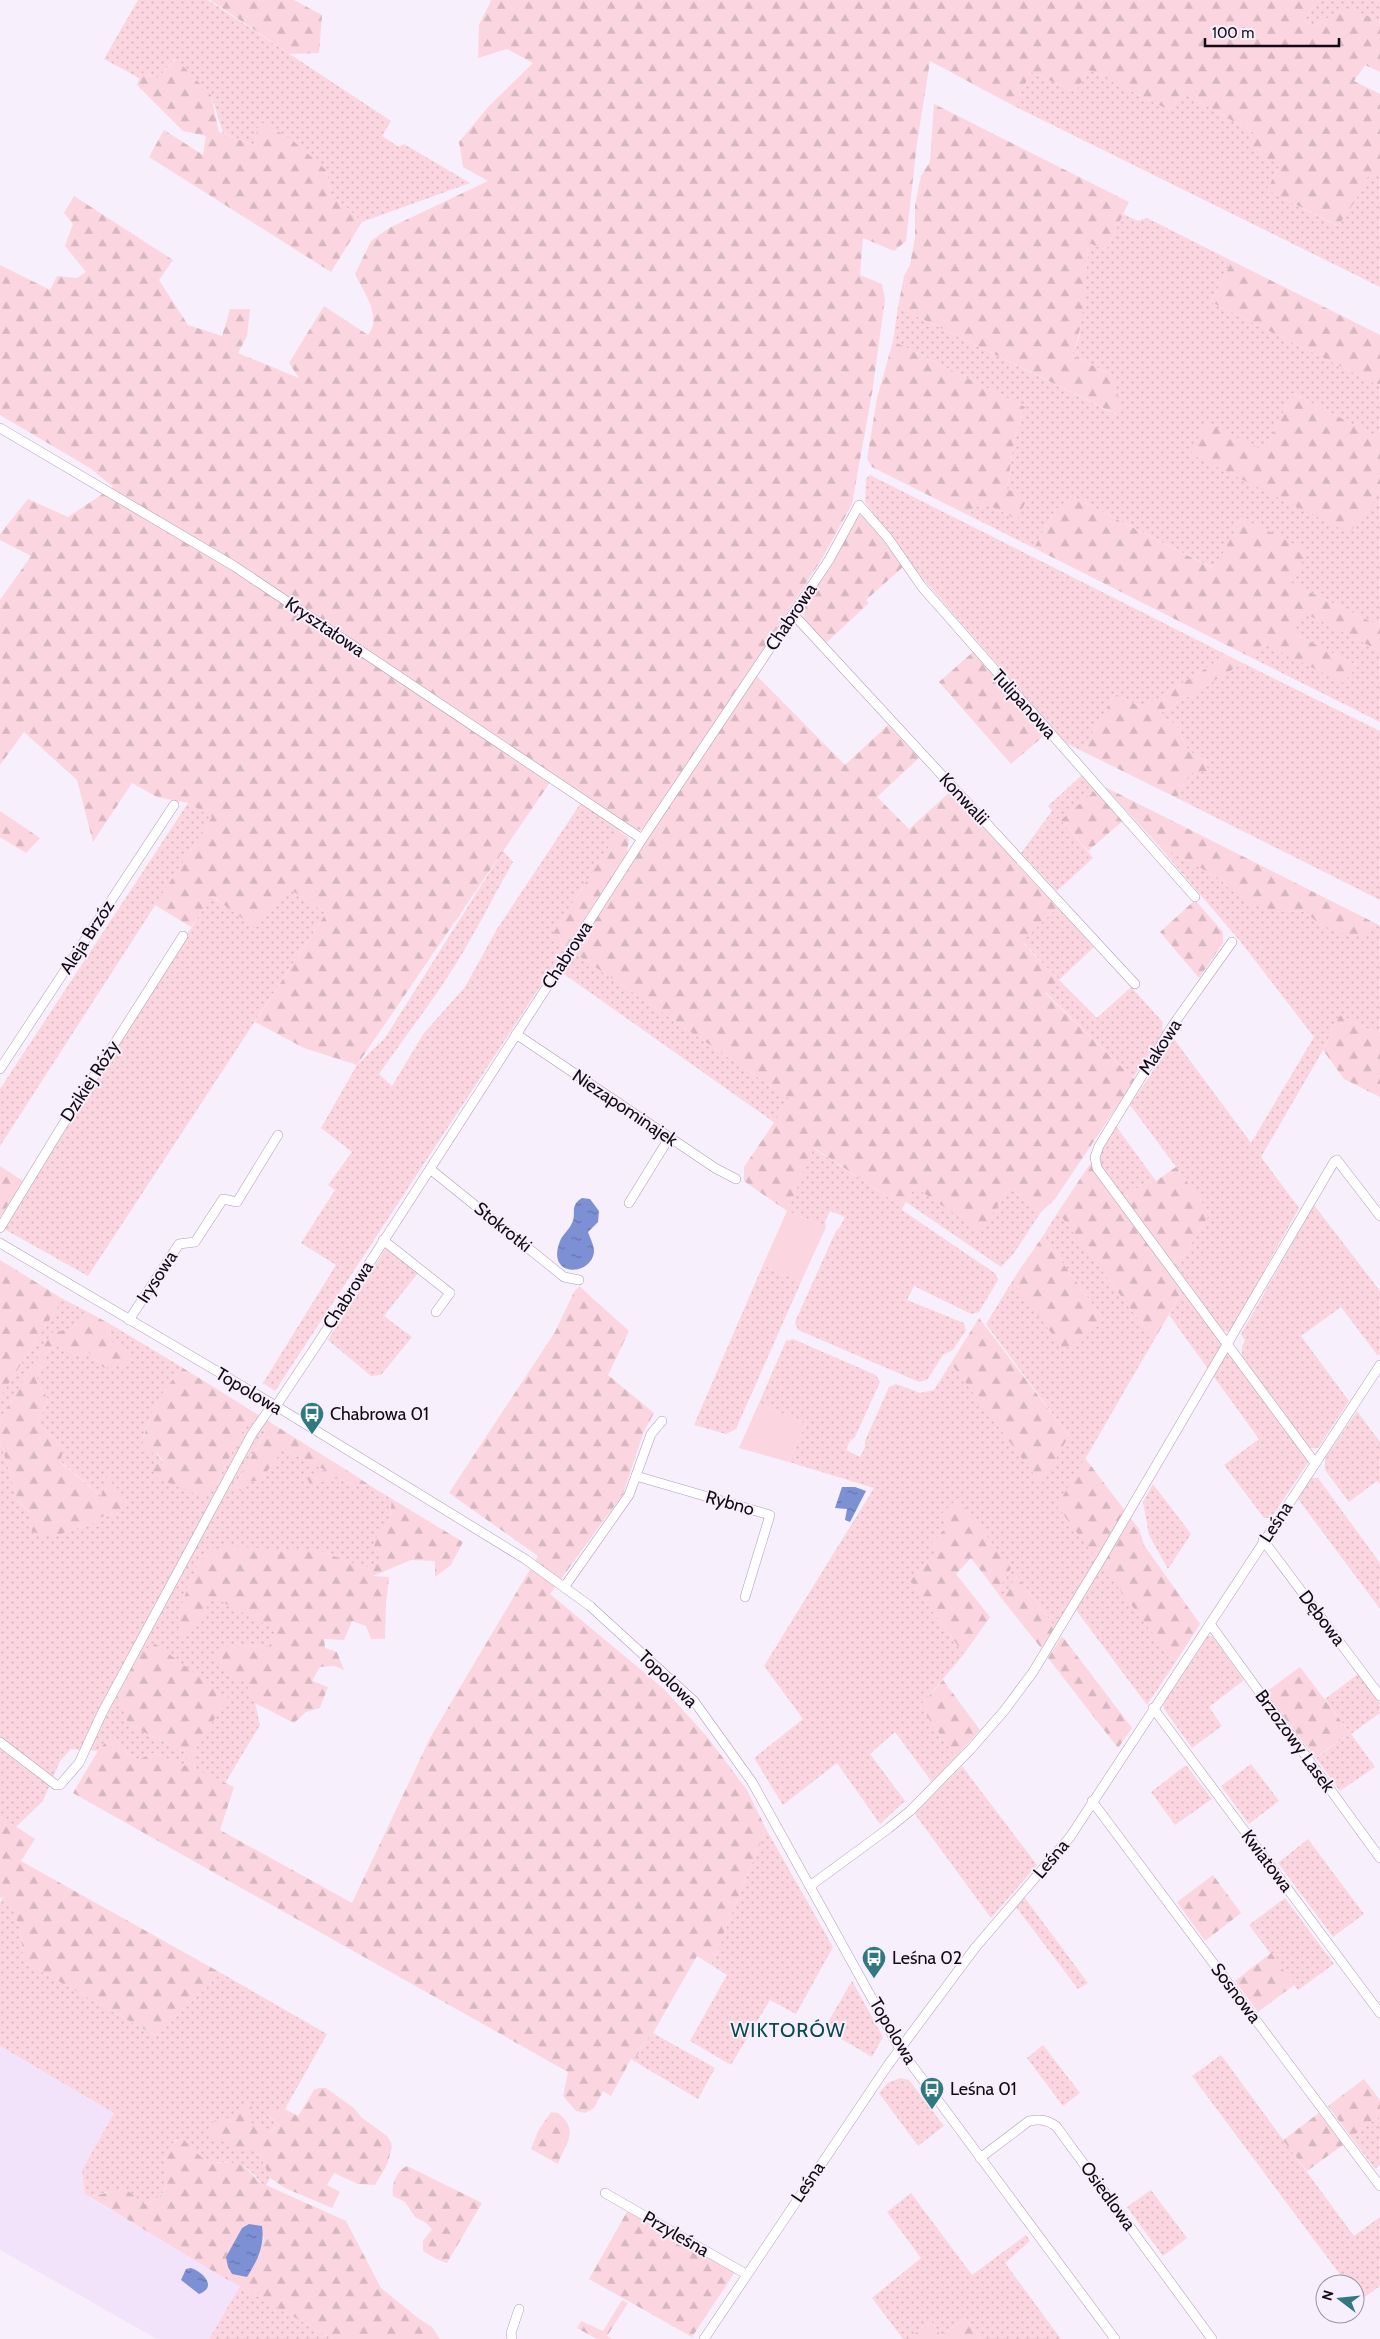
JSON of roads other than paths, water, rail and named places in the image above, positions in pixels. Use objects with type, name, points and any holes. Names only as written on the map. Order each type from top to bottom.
[{"type":"street","name":"Kryształowa","points":[[0,428],[234,566],[642,838]]},
{"type":"street","name":"Chabrowa","points":[[0,1742],[56,1785],[60,1785],[79,1763],[102,1713],[252,1434],[268,1411],[276,1406],[642,838],[829,560],[859,505]]},
{"type":"street","name":"Tulipanowa","points":[[859,505],[888,538],[922,587],[1195,897]]},
{"type":"street","name":"Konwalii","points":[[793,614],[1135,984]]},
{"type":"street","name":"Aleja Brzóz","points":[[0,1069],[174,806]]},
{"type":"street","name":"Dzikiej Róży","points":[[0,1228],[62,1126],[183,936]]},
{"type":"street","name":"Makowa","points":[[1228,1344],[1096,1168],[1095,1157],[1099,1146],[1143,1072],[1232,942]]},
{"type":"street","name":"Niezapominajek","points":[[516,1034],[669,1138],[736,1179]]},
{"type":"street","name":"Irysowa","points":[[129,1320],[179,1244],[195,1242],[222,1199],[238,1202],[278,1135]]},
{"type":"street","points":[[629,1203],[669,1138]]},
{"type":"street","points":[[810,1886],[910,1811],[970,1750],[1004,1711],[1059,1632],[1228,1344],[1328,1168],[1334,1162],[1337,1160],[1380,1216]]},
{"type":"street","name":"Stokrotki","points":[[430,1169],[564,1277],[579,1280]]},
{"type":"street","points":[[383,1240],[450,1293],[436,1312]]},
{"type":"street","name":"Topolowa","points":[[0,1243],[276,1406],[525,1559],[565,1586],[590,1606],[694,1701],[752,1782],[900,2049],[1115,2339]]},
{"type":"street","points":[[1228,1344],[1315,1463]]},
{"type":"street","name":"Leśna","points":[[704,2339],[746,2274],[900,2049],[975,1948],[1070,1837],[1264,1540],[1378,1371]]},
{"type":"street","points":[[565,1586],[629,1495],[651,1434],[662,1421]]},
{"type":"street","name":"Rybno","points":[[636,1476],[770,1515],[745,1597]]},
{"type":"street","name":"Dębowa","points":[[1264,1540],[1380,1696]]},
{"type":"street","name":"Brzozowy Lasek","points":[[1210,1624],[1380,1858]]},
{"type":"street","name":"Kwiatowa","points":[[1153,1708],[1380,2013]]},
{"type":"street","name":"Sosnowa","points":[[1092,1801],[1380,2186]]},
{"type":"street","name":"Osiedlowa","points":[[980,2158],[1030,2120],[1048,2121],[1056,2126],[1212,2339]]},
{"type":"street","name":"Przyleśna","points":[[605,2193],[746,2274]]},
{"type":"street","points":[[512,2339],[511,2333],[519,2309]]},
{"type":"water","points":[[582,1198],[590,1199],[599,1211],[598,1222],[588,1232],[594,1251],[592,1259],[586,1265],[579,1269],[571,1270],[559,1262],[557,1253],[560,1241],[573,1221],[575,1204]]},
{"type":"water","points":[[842,1487],[855,1487],[866,1491],[850,1522],[845,1520],[847,1509],[835,1508]]},
{"type":"water","points":[[249,2224],[262,2226],[263,2233],[259,2253],[247,2277],[232,2274],[226,2257],[242,2228]]},
{"type":"water","points":[[191,2268],[207,2280],[207,2288],[199,2294],[181,2280],[186,2269]]},
{"type":"place","name":"Chabrowa 01","points":[[312,1435]]},
{"type":"place","name":"Leśna 02","points":[[874,1979]]},
{"type":"place","name":"Leśna 01","points":[[932,2110]]},
{"type":"district","name":"WIKTORÓW","points":[[788,2030]]}]
